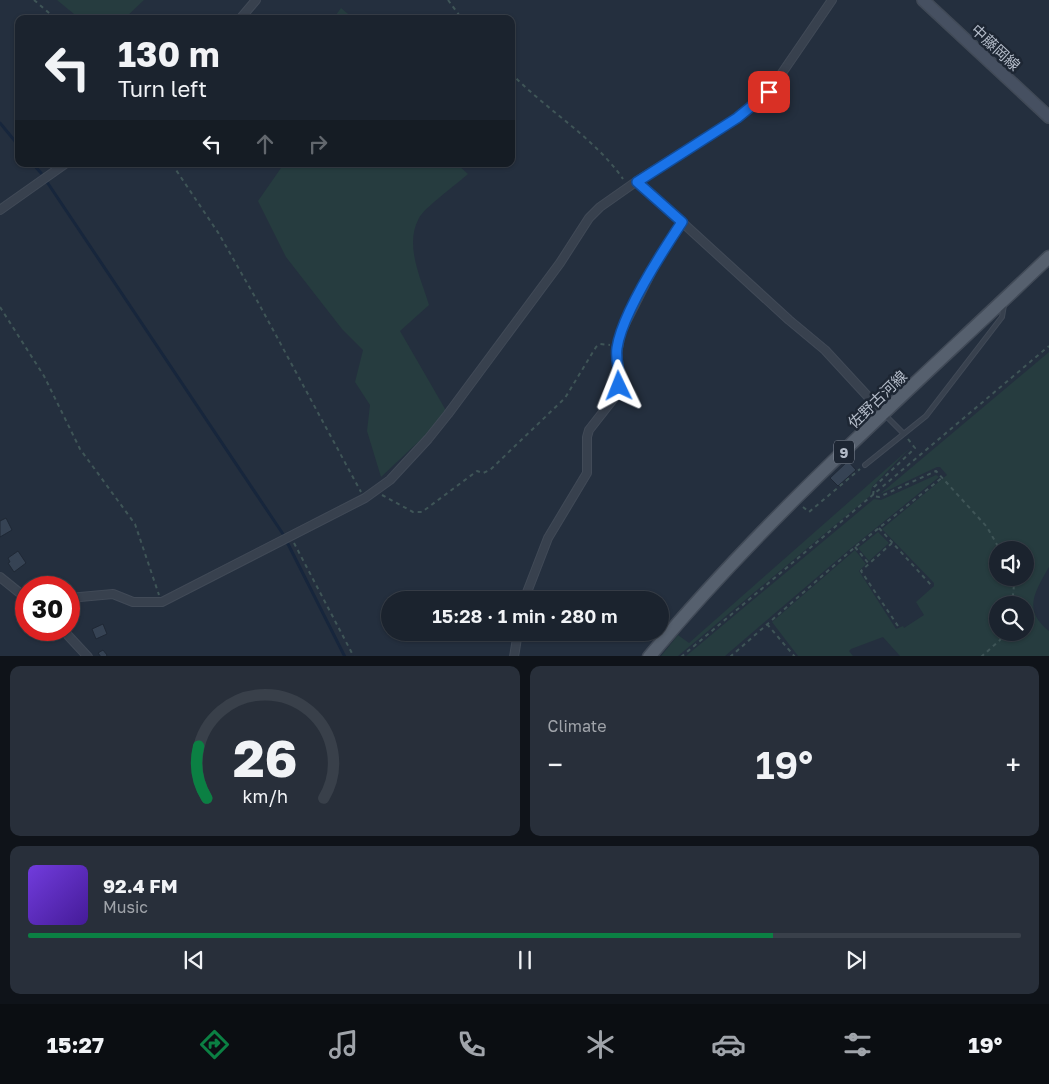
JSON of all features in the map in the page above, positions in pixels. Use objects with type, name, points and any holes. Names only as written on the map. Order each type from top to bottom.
[{"type":"main road","name":"中藤岡線","points":[[923,0],[1049,117]]},
{"type":"main road","name":"佐野古河線","points":[[649,656],[721,573],[1049,257]]},
{"type":"street","points":[[243,15],[256,0]]},
{"type":"street","points":[[80,597],[113,594],[133,602],[162,602],[377,491],[433,433],[554,270],[589,218],[600,207],[629,187],[737,118],[769,92],[832,0]]},
{"type":"street","points":[[0,210],[61,167]]},
{"type":"street","points":[[637,182],[825,350],[884,414]]},
{"type":"street","points":[[527,591],[548,538],[587,473],[587,437],[589,430],[618,393],[620,377],[617,347],[621,332],[646,280],[682,222]]},
{"type":"street","points":[[0,577],[15,589]]},
{"type":"street","points":[[74,641],[88,656]]},
{"type":"street","points":[[514,656],[516,641]]},
{"type":"lane","points":[[865,465],[926,416],[1002,317],[1003,301]]},
{"type":"lane","points":[[884,414],[903,434]]},
{"type":"path","points":[[34,0],[51,15]]},
{"type":"path","points":[[448,0],[459,15]]},
{"type":"path","points":[[515,77],[532,95],[607,158],[629,187]]},
{"type":"path","points":[[174,167],[218,234],[259,304],[365,498]]},
{"type":"path","points":[[0,307],[44,376],[80,449],[135,524],[162,602]]},
{"type":"path","points":[[377,491],[386,499],[413,512],[422,512],[431,508],[477,471],[483,473],[490,470],[552,412],[569,393],[596,347],[605,344],[617,347]]},
{"type":"path","points":[[681,656],[1049,346]]},
{"type":"path","points":[[873,496],[874,487],[915,448],[903,434]]},
{"type":"path","points":[[800,504],[809,512],[865,465]]},
{"type":"path","points":[[873,496],[879,497],[936,471],[987,527],[995,541]]},
{"type":"path","points":[[730,656],[855,548],[943,477]]},
{"type":"path","points":[[879,528],[932,585]]},
{"type":"path","points":[[290,536],[354,656]]},
{"type":"path","points":[[892,543],[861,571],[898,626]]},
{"type":"path","points":[[855,548],[869,564]]},
{"type":"path","points":[[767,624],[795,656]]},
{"type":"path","points":[[981,656],[999,641]]},
{"type":"green space","points":[[57,0],[144,0],[128,15],[75,15]]},
{"type":"green space","points":[[341,8],[349,15],[336,15]]},
{"type":"green space","points":[[460,167],[468,174],[434,202],[419,218],[415,228],[413,250],[418,273],[429,305],[400,331],[448,414],[381,477],[367,431],[370,405],[355,382],[363,350],[342,329],[286,257],[258,201],[281,168]]},
{"type":"green space","points":[[1049,352],[1049,567],[1039,585],[1034,600],[1034,596],[989,596],[989,641],[1034,641],[1034,611],[1041,623],[1049,631],[1049,656],[900,656],[883,637],[851,649],[849,651],[853,656],[798,656],[772,622],[855,550],[866,564],[859,571],[896,629],[903,626],[904,628],[924,615],[916,602],[934,586],[934,583],[882,529],[947,475],[940,467],[880,494]]},
{"type":"green space","points":[[910,448],[872,487],[870,496],[678,656],[661,656],[678,635],[689,643]]},
{"type":"green space","points":[[936,475],[939,477],[850,549],[725,656],[686,656],[874,499],[881,500]]},
{"type":"green space","points":[[878,532],[889,543],[869,561],[858,548]]},
{"type":"building","points":[[848,461],[856,470],[838,486],[830,478]]},
{"type":"building","points":[[6,518],[12,530],[0,537],[0,521]]},
{"type":"building","points":[[18,551],[26,563],[14,572],[8,563],[10,562],[8,558]]},
{"type":"building","points":[[103,624],[107,634],[96,639],[92,629]]},
{"type":"building","points":[[103,650],[107,655],[100,656],[98,653]]},
{"type":"waterway","points":[[0,123],[15,141]]},
{"type":"waterway","points":[[36,167],[41,173]]},
{"type":"waterway","points":[[47,182],[283,534]]},
{"type":"waterway","points":[[287,542],[344,656]]},
{"type":"route","points":[[619,386],[620,377],[616,354],[621,332],[660,254],[682,222],[637,182],[737,118],[769,92]]}]
